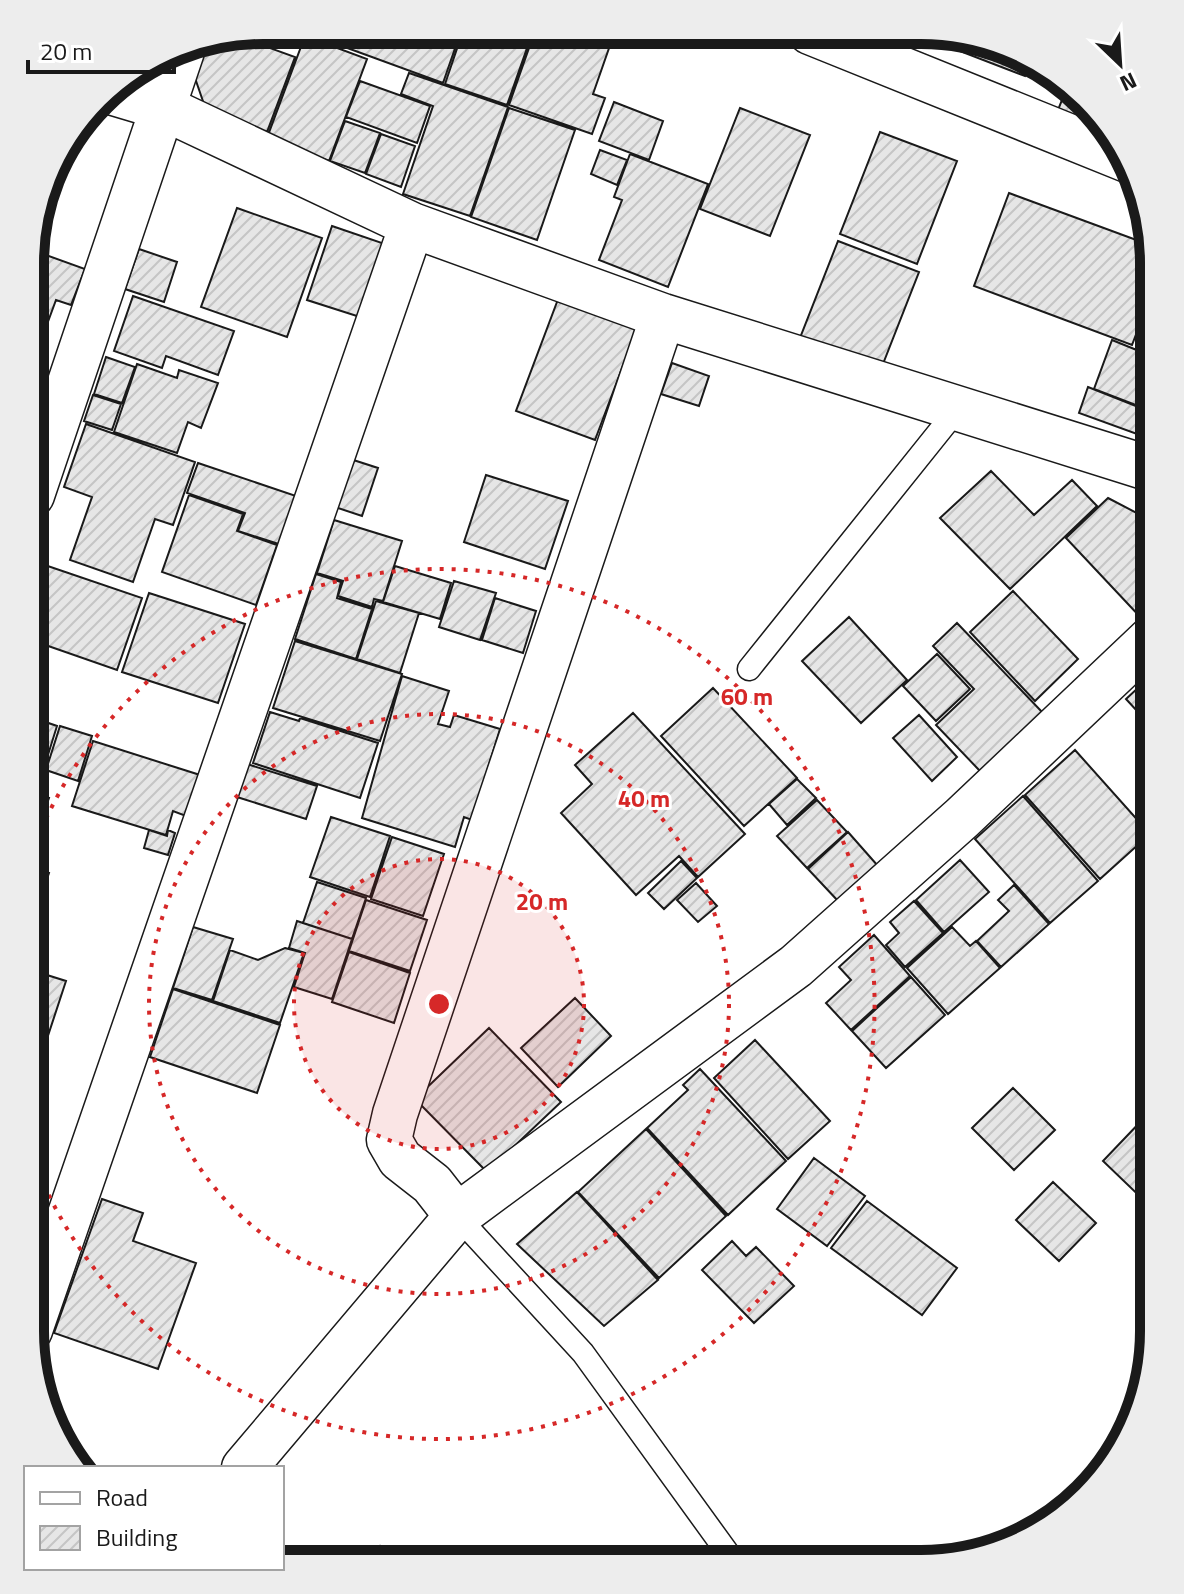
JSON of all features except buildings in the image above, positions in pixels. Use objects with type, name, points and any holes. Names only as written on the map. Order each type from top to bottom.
[{"type":"street","points":[[840,44],[1110,153]]},
{"type":"street","points":[[44,460],[179,62]]},
{"type":"street","points":[[122,95],[164,108],[412,225],[663,316],[1140,465]]},
{"type":"street","points":[[44,1290],[412,225]]},
{"type":"street","points":[[457,1216],[432,1184],[400,1159],[389,1140],[395,1114],[663,316]]},
{"type":"street","points":[[246,1466],[457,1216],[796,966],[962,818],[1140,649]]},
{"type":"lane","points":[[749,669],[959,407]]},
{"type":"lane","points":[[457,1216],[583,1353],[726,1550]]}]
